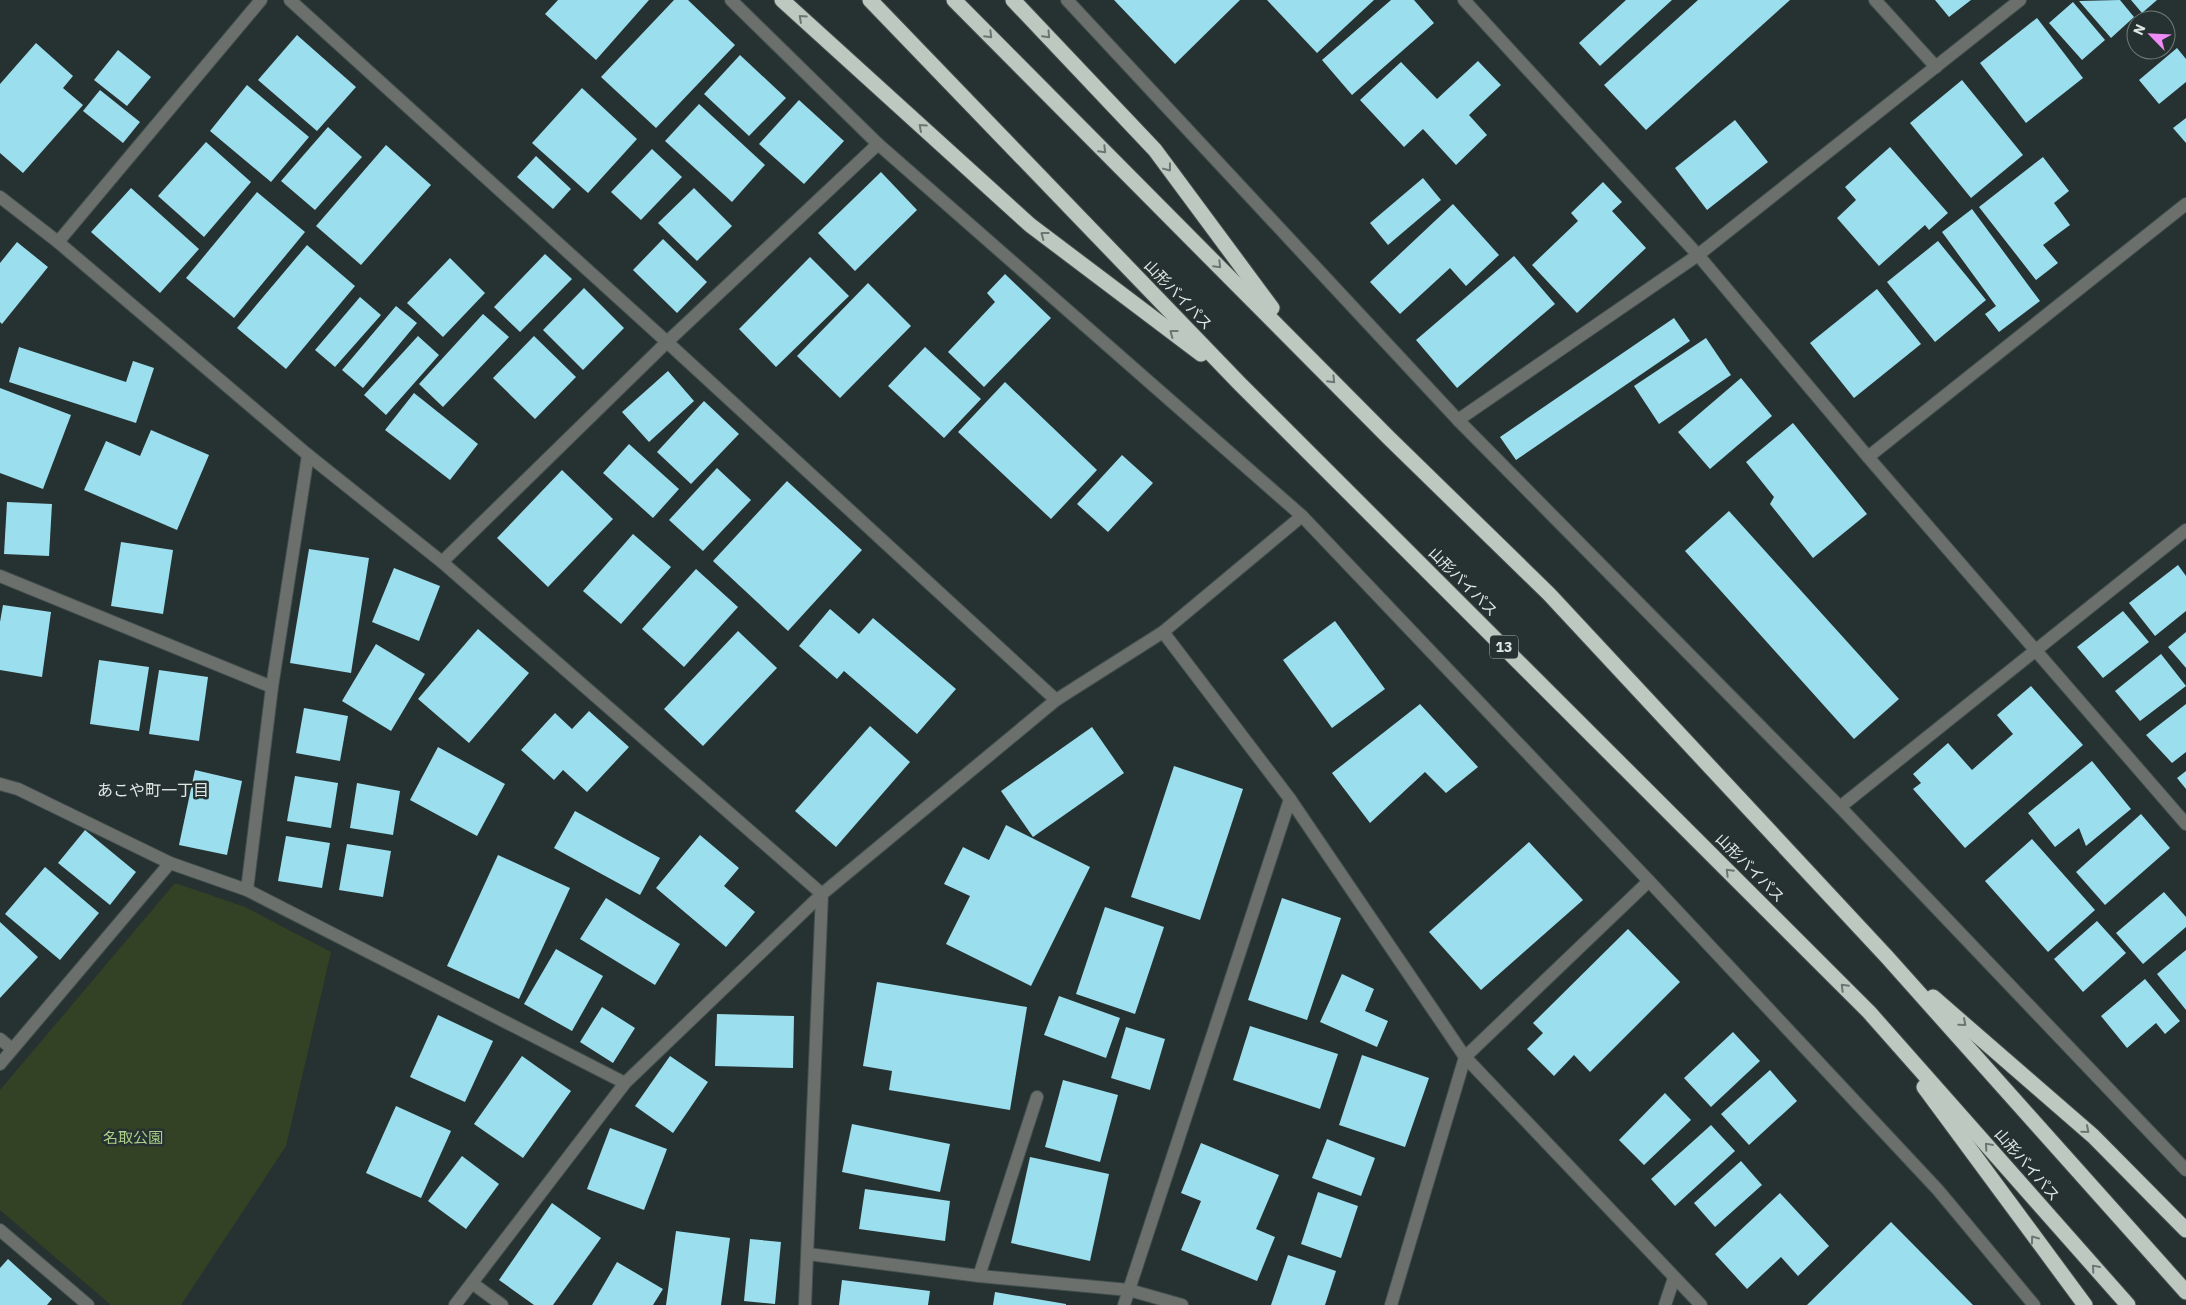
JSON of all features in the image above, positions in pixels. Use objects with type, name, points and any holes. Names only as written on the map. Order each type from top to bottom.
[{"type":"highway","points":[[782,0],[1030,225],[1240,384]]},
{"type":"highway","name":"山形バイパス","points":[[870,0],[1240,384],[1869,1012],[2128,1305]]},
{"type":"highway","points":[[954,0],[1304,350],[1396,445],[1548,594],[1887,957],[2186,1292]]},
{"type":"highway","points":[[1013,0],[1155,150],[1304,350]]},
{"type":"highway","points":[[1887,957],[2093,1136],[2186,1230]]},
{"type":"highway","points":[[1869,1012],[2085,1305]]},
{"type":"street","points":[[58,242],[261,0]]},
{"type":"street","points":[[290,0],[667,342],[1056,700]]},
{"type":"street","points":[[731,0],[878,144],[1302,516],[1649,881],[1938,1190],[2034,1305]]},
{"type":"street","points":[[1067,0],[1458,420],[1840,807],[2186,1170]]},
{"type":"street","points":[[1464,0],[1698,254],[1868,457],[2186,824]]},
{"type":"street","points":[[1875,0],[1936,67]]},
{"type":"street","points":[[1458,420],[1698,254],[2020,0]]},
{"type":"street","points":[[442,562],[667,342],[878,144]]},
{"type":"street","points":[[0,196],[58,242],[308,455],[442,562],[822,894]]},
{"type":"street","points":[[1868,457],[2186,204]]},
{"type":"street","points":[[247,890],[272,687],[308,455]]},
{"type":"street","points":[[455,1305],[625,1083],[822,894],[1056,700],[1163,632],[1302,516]]},
{"type":"street","points":[[1840,807],[2186,530]]},
{"type":"street","points":[[0,576],[272,687]]},
{"type":"street","points":[[1163,632],[1290,799],[1465,1057],[1701,1305]]},
{"type":"street","points":[[0,784],[18,789],[170,863],[247,890],[625,1083]]},
{"type":"street","points":[[1124,1305],[1290,799]]},
{"type":"street","points":[[0,1064],[170,863]]},
{"type":"street","points":[[1392,1305],[1465,1057],[1649,881]]},
{"type":"street","points":[[805,1305],[822,894]]},
{"type":"street","points":[[0,1039],[12,1049]]},
{"type":"street","points":[[979,1276],[1037,1097]]},
{"type":"street","points":[[0,1230],[88,1305]]},
{"type":"street","points":[[808,1254],[979,1276],[1129,1290],[1182,1305]]},
{"type":"street","points":[[1665,1305],[1674,1278]]},
{"type":"street","points":[[472,1283],[502,1305]]},
{"type":"green space","name":"名取公園","points":[[175,883],[245,907],[331,952],[286,1146],[181,1305],[111,1305],[0,1210],[0,1090]]},
{"type":"building","points":[[558,0],[649,0],[596,60],[545,14]]},
{"type":"building","points":[[674,0],[688,0],[735,45],[656,128],[601,77]]},
{"type":"building","points":[[1114,0],[1240,0],[1175,64]]},
{"type":"building","points":[[1267,0],[1374,0],[1317,53]]},
{"type":"building","points":[[1391,0],[1414,0],[1434,23],[1352,95],[1322,60]]},
{"type":"building","points":[[1626,0],[1672,0],[1600,66],[1579,43]]},
{"type":"building","points":[[1698,0],[1790,0],[1646,130],[1604,85]]},
{"type":"building","points":[[1935,0],[1971,0],[1949,17]]},
{"type":"building","points":[[2120,0],[2128,10],[2126,10],[2126,24],[2111,38],[2079,1]]},
{"type":"building","points":[[2131,0],[2157,0],[2145,10],[2139,10]]},
{"type":"building","points":[[2073,2],[2105,40],[2082,60],[2049,23]]},
{"type":"building","points":[[2037,18],[2083,78],[2026,123],[1980,63]]},
{"type":"building","points":[[297,35],[356,87],[317,131],[258,80]]},
{"type":"building","points":[[36,43],[73,76],[63,88],[83,105],[23,173],[0,153],[0,84]]},
{"type":"building","points":[[2176,49],[2186,59],[2186,82],[2159,104],[2139,80],[2163,60],[2176,60]]},
{"type":"building","points":[[118,50],[151,77],[127,106],[94,80]]},
{"type":"building","points":[[740,55],[786,98],[749,136],[704,94]]},
{"type":"building","points":[[1478,61],[1501,85],[1469,115],[1487,135],[1456,165],[1423,129],[1404,147],[1360,100],[1401,62],[1437,99]]},
{"type":"building","points":[[1962,80],[2023,155],[1971,198],[1910,123]]},
{"type":"building","points":[[247,85],[309,137],[271,182],[210,131]]},
{"type":"building","points":[[582,88],[637,139],[588,193],[532,143]]},
{"type":"building","points":[[100,90],[140,122],[123,143],[83,111]]},
{"type":"building","points":[[799,100],[844,141],[804,184],[759,144]]},
{"type":"building","points":[[699,104],[765,165],[732,202],[665,141]]},
{"type":"building","points":[[2186,118],[2186,143],[2173,128]]},
{"type":"building","points":[[1735,120],[1768,162],[1707,210],[1675,168]]},
{"type":"building","points":[[328,127],[362,157],[315,210],[281,181]]},
{"type":"building","points":[[206,142],[251,182],[204,237],[158,196]]},
{"type":"building","points":[[386,145],[431,185],[361,265],[316,226]]},
{"type":"building","points":[[1890,147],[1948,213],[1929,230],[1925,225],[1879,266],[1837,218],[1856,200],[1845,187]]},
{"type":"building","points":[[652,149],[682,177],[641,220],[611,192]]},
{"type":"building","points":[[536,156],[571,189],[553,209],[517,177]]},
{"type":"building","points":[[2043,157],[2069,191],[2054,203],[2070,225],[2043,245],[2058,263],[2036,280],[1979,207]]},
{"type":"building","points":[[881,172],[917,210],[855,271],[818,233]]},
{"type":"building","points":[[1423,178],[1441,200],[1388,245],[1370,223]]},
{"type":"building","points":[[1603,182],[1622,202],[1612,211],[1646,248],[1577,313],[1532,265],[1578,221],[1571,213]]},
{"type":"building","points":[[131,188],[199,249],[160,293],[91,232]]},
{"type":"building","points":[[694,188],[732,226],[697,261],[658,223]]},
{"type":"building","points":[[257,192],[305,232],[234,318],[186,278]]},
{"type":"building","points":[[1453,204],[1499,255],[1466,286],[1450,268],[1400,314],[1370,282]]},
{"type":"building","points":[[1972,209],[2040,301],[1999,332],[1985,314],[1996,306],[1942,232]]},
{"type":"building","points":[[663,239],[707,282],[677,313],[633,270]]},
{"type":"building","points":[[1938,241],[1986,300],[1935,342],[1887,282]]},
{"type":"building","points":[[17,242],[48,267],[2,324],[0,322],[0,263]]},
{"type":"building","points":[[307,245],[355,286],[286,369],[237,328]]},
{"type":"building","points":[[545,254],[572,279],[520,332],[494,307]]},
{"type":"building","points":[[1514,256],[1555,304],[1457,388],[1416,340]]},
{"type":"building","points":[[810,257],[849,296],[776,367],[739,329]]},
{"type":"building","points":[[450,258],[485,293],[443,337],[407,303]]},
{"type":"building","points":[[1005,274],[1051,318],[984,387],[948,352],[995,302],[987,293]]},
{"type":"building","points":[[868,283],[911,326],[840,398],[797,356]]},
{"type":"building","points":[[584,288],[624,328],[583,370],[543,330]]},
{"type":"building","points":[[1877,289],[1921,344],[1854,398],[1810,343]]},
{"type":"building","points":[[360,297],[381,315],[335,367],[315,350]]},
{"type":"building","points":[[396,306],[417,323],[363,388],[342,370]]},
{"type":"building","points":[[483,314],[509,337],[443,407],[419,384]]},
{"type":"building","points":[[1674,318],[1690,341],[1516,460],[1500,437]]},
{"type":"building","points":[[418,336],[439,355],[386,415],[364,395]]},
{"type":"building","points":[[534,336],[576,377],[535,419],[493,378]]},
{"type":"building","points":[[1706,338],[1731,375],[1659,424],[1634,386]]},
{"type":"building","points":[[19,347],[126,382],[133,361],[154,368],[136,423],[9,382]]},
{"type":"building","points":[[925,347],[981,399],[944,438],[888,386]]},
{"type":"building","points":[[668,371],[694,401],[649,442],[622,412]]},
{"type":"building","points":[[1741,378],[1772,416],[1710,469],[1678,432]]},
{"type":"building","points":[[1005,382],[1097,470],[1051,519],[958,432]]},
{"type":"building","points":[[0,388],[71,415],[43,489],[0,473]]},
{"type":"building","points":[[414,393],[478,444],[450,480],[385,430]]},
{"type":"building","points":[[704,401],[739,434],[691,484],[657,452]]},
{"type":"building","points":[[1793,423],[1867,514],[1813,558],[1770,504],[1774,497],[1746,462]]},
{"type":"building","points":[[151,430],[209,455],[177,530],[84,490],[106,441],[140,456]]},
{"type":"building","points":[[629,444],[679,489],[653,518],[603,473]]},
{"type":"building","points":[[1122,455],[1153,483],[1108,532],[1077,504]]},
{"type":"building","points":[[717,468],[751,500],[703,551],[669,520]]},
{"type":"building","points":[[562,470],[613,519],[548,587],[497,538]]},
{"type":"building","points":[[787,481],[862,550],[788,631],[713,561]]},
{"type":"building","points":[[7,502],[52,504],[49,556],[4,554]]},
{"type":"building","points":[[1729,511],[1899,699],[1854,739],[1685,551]]},
{"type":"building","points":[[633,534],[671,567],[621,624],[583,591]]},
{"type":"building","points":[[121,542],[173,550],[163,614],[111,606]]},
{"type":"building","points":[[309,549],[369,558],[351,673],[290,663]]},
{"type":"building","points":[[2178,565],[2186,576],[2186,611],[2155,636],[2129,603]]},
{"type":"building","points":[[394,568],[440,586],[419,641],[372,622]]},
{"type":"building","points":[[696,569],[738,607],[684,667],[642,629]]},
{"type":"building","points":[[3,605],[51,612],[42,677],[0,670],[0,622]]},
{"type":"building","points":[[830,609],[859,634],[873,618],[956,689],[917,734],[844,671],[837,679],[799,646]]},
{"type":"building","points":[[2123,611],[2149,642],[2103,678],[2077,647]]},
{"type":"building","points":[[1335,621],[1385,689],[1332,728],[1283,660]]},
{"type":"building","points":[[478,629],[529,673],[469,743],[418,699]]},
{"type":"building","points":[[738,631],[777,668],[703,746],[664,709]]},
{"type":"building","points":[[2186,632],[2186,668],[2168,647]]},
{"type":"building","points":[[376,644],[425,674],[391,731],[342,701]]},
{"type":"building","points":[[2161,654],[2186,686],[2140,721],[2115,691]]},
{"type":"building","points":[[99,660],[149,667],[139,731],[90,724]]},
{"type":"building","points":[[159,670],[208,677],[199,741],[149,734]]},
{"type":"building","points":[[2031,686],[2083,745],[1965,848],[1913,789],[1921,783],[1913,774],[1948,743],[1972,770],[2013,734],[1997,715]]},
{"type":"building","points":[[1420,704],[1478,767],[1446,793],[1425,772],[1370,823],[1332,773]]},
{"type":"building","points":[[2186,704],[2186,752],[2172,763],[2146,735]]},
{"type":"building","points":[[304,708],[348,716],[340,761],[296,753]]},
{"type":"building","points":[[589,711],[629,747],[587,792],[563,770],[554,780],[521,750],[555,713],[572,729]]},
{"type":"building","points":[[870,726],[910,762],[836,847],[795,811]]},
{"type":"building","points":[[1092,727],[1124,773],[1033,837],[1001,791]]},
{"type":"building","points":[[438,747],[505,784],[477,836],[410,800]]},
{"type":"building","points":[[2092,761],[2131,809],[2086,846],[2079,828],[2055,847],[2028,813]]},
{"type":"building","points":[[1174,766],[1243,789],[1200,920],[1131,897]]},
{"type":"building","points":[[195,770],[242,781],[227,855],[179,845]]},
{"type":"building","points":[[2186,771],[2186,789],[2177,778]]},
{"type":"building","points":[[295,776],[338,783],[331,828],[287,821]]},
{"type":"building","points":[[357,783],[400,791],[393,835],[350,828]]},
{"type":"building","points":[[575,811],[660,858],[640,895],[554,848]]},
{"type":"building","points":[[2141,814],[2170,848],[2105,905],[2076,872]]},
{"type":"building","points":[[1006,825],[1090,867],[1031,986],[946,944],[970,896],[944,884],[963,847],[989,860]]},
{"type":"building","points":[[85,830],[136,872],[110,905],[58,863]]},
{"type":"building","points":[[700,835],[739,868],[724,886],[755,912],[726,947],[656,888]]},
{"type":"building","points":[[286,836],[330,843],[322,888],[278,881]]},
{"type":"building","points":[[2032,839],[2095,910],[2048,952],[1985,881]]},
{"type":"building","points":[[1529,842],[1583,900],[1481,990],[1429,932]]},
{"type":"building","points":[[347,844],[391,851],[383,897],[339,890]]},
{"type":"building","points":[[498,855],[570,888],[519,999],[447,966]]},
{"type":"building","points":[[45,867],[99,913],[60,960],[5,914]]},
{"type":"building","points":[[2164,892],[2186,917],[2186,927],[2143,964],[2116,933]]},
{"type":"building","points":[[606,898],[680,944],[655,985],[580,939]]},
{"type":"building","points":[[1282,898],[1341,918],[1307,1020],[1248,1000]]},
{"type":"building","points":[[1105,907],[1164,927],[1135,1014],[1076,994]]},
{"type":"building","points":[[2097,921],[2126,953],[2083,992],[2054,959]]},
{"type":"building","points":[[0,922],[38,957],[0,998]]},
{"type":"building","points":[[1628,929],[1680,982],[1590,1072],[1574,1055],[1554,1076],[1527,1049],[1543,1033],[1533,1023]]},
{"type":"building","points":[[556,949],[603,976],[572,1031],[524,1004]]},
{"type":"building","points":[[2186,950],[2186,1010],[2157,974]]},
{"type":"building","points":[[1342,974],[1374,989],[1365,1011],[1388,1021],[1377,1047],[1320,1022]]},
{"type":"building","points":[[2145,979],[2180,1021],[2165,1034],[2156,1023],[2127,1048],[2101,1016]]},
{"type":"building","points":[[877,982],[1027,1007],[1010,1110],[889,1090],[892,1071],[863,1066]]},
{"type":"building","points":[[1059,996],[1120,1018],[1106,1058],[1044,1035]]},
{"type":"building","points":[[602,1007],[635,1028],[613,1063],[580,1042]]},
{"type":"building","points":[[717,1014],[794,1016],[793,1068],[715,1066]]},
{"type":"building","points":[[438,1015],[493,1041],[465,1102],[410,1077]]},
{"type":"building","points":[[1250,1026],[1338,1054],[1320,1109],[1233,1080]]},
{"type":"building","points":[[1126,1027],[1165,1039],[1150,1090],[1111,1078]]},
{"type":"building","points":[[1733,1032],[1760,1061],[1711,1107],[1684,1078]]},
{"type":"building","points":[[1362,1055],[1429,1078],[1405,1147],[1339,1125]]},
{"type":"building","points":[[522,1056],[571,1091],[523,1158],[474,1124]]},
{"type":"building","points":[[670,1056],[708,1082],[673,1133],[635,1106]]},
{"type":"building","points":[[1770,1070],[1797,1101],[1749,1145],[1721,1114]]},
{"type":"building","points":[[1063,1080],[1118,1095],[1100,1162],[1045,1147]]},
{"type":"building","points":[[1665,1093],[1691,1120],[1644,1165],[1619,1140]]},
{"type":"building","points":[[396,1106],[451,1131],[421,1198],[366,1173]]},
{"type":"building","points":[[852,1124],[950,1144],[940,1192],[842,1172]]},
{"type":"building","points":[[1711,1125],[1735,1151],[1675,1206],[1651,1179]]},
{"type":"building","points":[[610,1128],[667,1149],[644,1210],[587,1189]]},
{"type":"building","points":[[1327,1139],[1375,1158],[1361,1196],[1312,1178]]},
{"type":"building","points":[[1201,1143],[1279,1175],[1256,1229],[1275,1237],[1257,1281],[1181,1250],[1201,1201],[1181,1193]]},
{"type":"building","points":[[462,1156],[499,1184],[466,1229],[428,1201]]},
{"type":"building","points":[[1030,1157],[1109,1174],[1090,1261],[1011,1243]]},
{"type":"building","points":[[1741,1161],[1762,1185],[1715,1227],[1694,1203]]},
{"type":"building","points":[[865,1189],[950,1201],[945,1241],[859,1229]]},
{"type":"building","points":[[1318,1192],[1358,1206],[1341,1258],[1301,1244]]},
{"type":"building","points":[[1780,1193],[1829,1246],[1798,1276],[1781,1257],[1747,1289],[1715,1254]]},
{"type":"building","points":[[552,1203],[601,1238],[553,1305],[534,1305],[499,1280]]},
{"type":"building","points":[[1891,1222],[1973,1305],[1807,1305]]},
{"type":"building","points":[[676,1231],[730,1238],[721,1305],[666,1305]]},
{"type":"building","points":[[750,1239],[781,1242],[775,1304],[744,1301]]},
{"type":"building","points":[[1288,1255],[1336,1271],[1325,1305],[1271,1305]]},
{"type":"building","points":[[8,1259],[52,1299],[47,1305],[0,1305],[0,1268]]},
{"type":"building","points":[[617,1262],[663,1289],[653,1305],[592,1305]]},
{"type":"building","points":[[842,1280],[930,1291],[928,1305],[839,1305]]},
{"type":"building","points":[[995,1292],[1066,1304],[1066,1305],[993,1305]]},
{"type":"district","name":"あこや町一丁目","points":[[153,790]]}]
